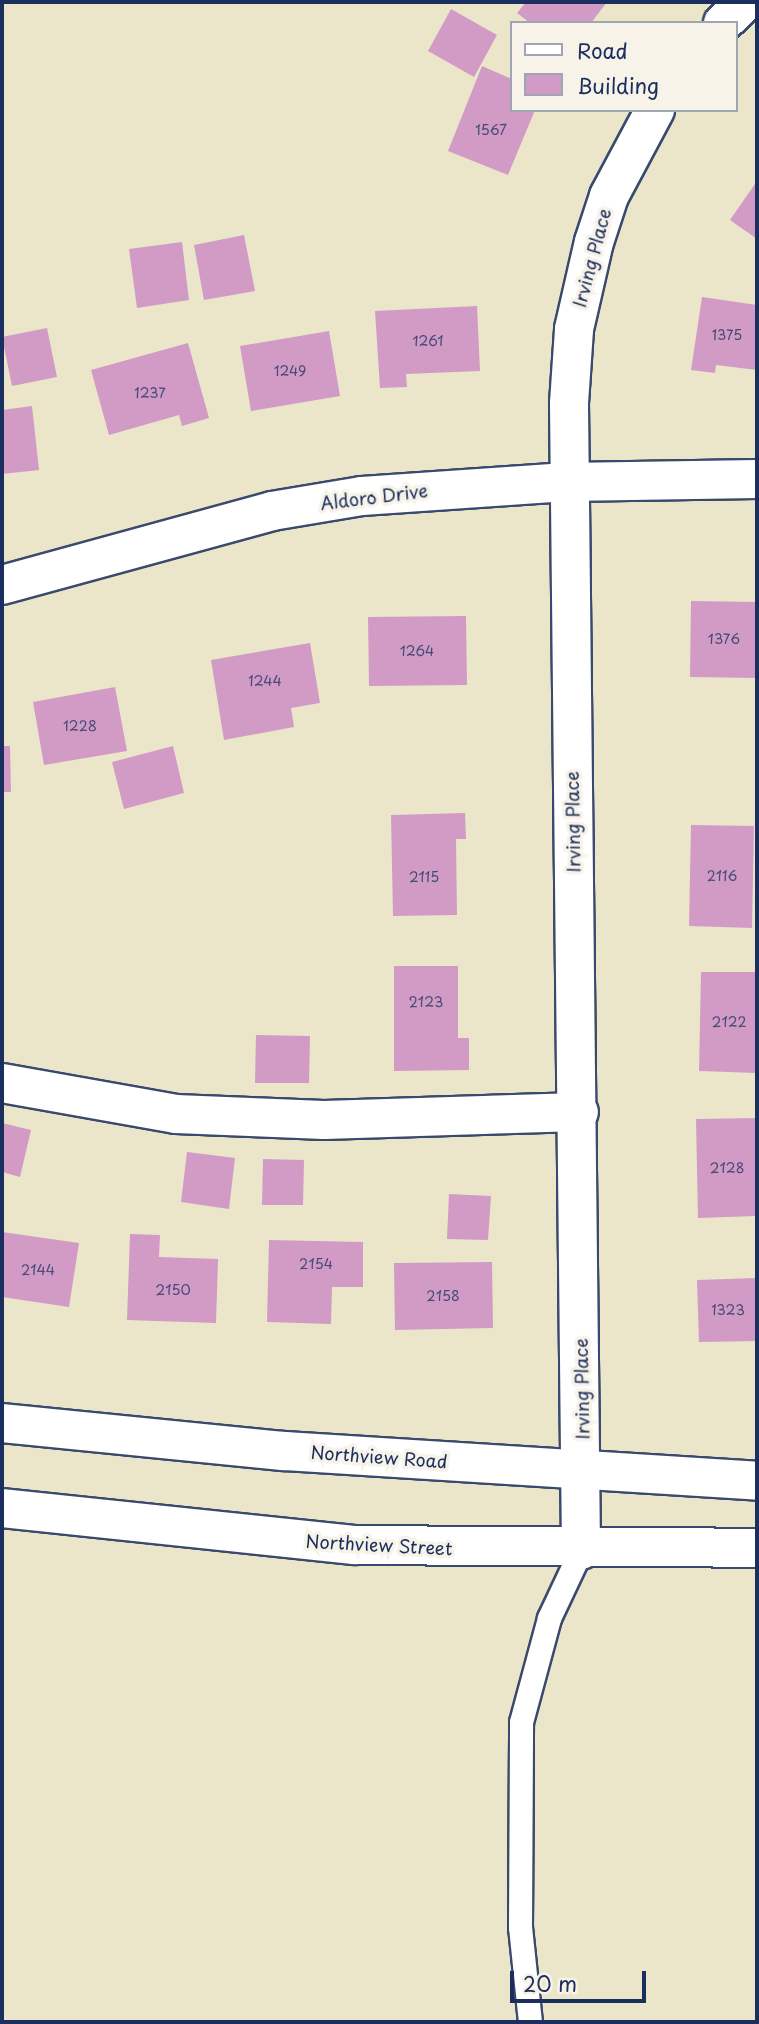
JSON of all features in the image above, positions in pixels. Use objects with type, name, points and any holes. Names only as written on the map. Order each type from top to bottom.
[{"type":"street","points":[[725,21],[746,2]]},
{"type":"street","name":"Irving Place","points":[[581,1550],[584,1472],[568,482],[576,317],[609,196],[654,112]]},
{"type":"street","name":"Aldoro Drive","points":[[2,585],[272,511],[418,490],[568,482],[757,479]]},
{"type":"street","points":[[2,1083],[176,1114],[324,1121],[579,1112]]},
{"type":"street","name":"Northview Road","points":[[2,1423],[584,1472],[757,1481]]},
{"type":"street","name":"Northview Street","points":[[2,1508],[354,1545],[581,1550],[757,1548]]},
{"type":"lane","points":[[530,2022],[520,1927],[521,1722],[549,1618],[581,1550]]},
{"type":"building","points":[[526,2],[607,2],[593,21],[527,21],[517,13]]},
{"type":"building","points":[[451,9],[497,35],[474,77],[428,51]]},
{"type":"building","points":[[482,66],[510,78],[510,112],[534,112],[508,175],[448,151]]},
{"type":"building","points":[[757,181],[757,239],[730,220]]},
{"type":"building","points":[[244,235],[255,291],[204,300],[194,245]]},
{"type":"building","points":[[182,242],[189,300],[137,308],[129,249]]},
{"type":"building","points":[[702,297],[757,305],[757,370],[716,365],[715,373],[691,370]]},
{"type":"building","points":[[477,306],[480,371],[406,374],[407,387],[380,388],[375,311]]},
{"type":"building","points":[[47,328],[57,377],[12,386],[2,337]]},
{"type":"building","points":[[329,331],[340,396],[251,411],[240,346]]},
{"type":"building","points":[[188,343],[209,418],[182,426],[179,415],[109,435],[91,370]]},
{"type":"building","points":[[32,406],[39,470],[2,474],[2,410]]},
{"type":"building","points":[[691,601],[757,602],[757,678],[690,677]]},
{"type":"building","points":[[466,616],[467,685],[369,686],[368,617]]},
{"type":"building","points":[[310,643],[320,703],[291,708],[294,727],[224,740],[211,660]]},
{"type":"building","points":[[115,687],[127,751],[44,765],[33,702]]},
{"type":"building","points":[[2,746],[10,746],[11,792],[2,792]]},
{"type":"building","points":[[173,746],[184,793],[124,809],[112,762]]},
{"type":"building","points":[[465,813],[466,839],[456,839],[457,915],[393,916],[391,815]]},
{"type":"building","points":[[691,825],[754,826],[752,928],[689,926]]},
{"type":"building","points":[[394,966],[458,966],[458,1038],[469,1038],[469,1070],[394,1071]]},
{"type":"building","points":[[701,972],[757,972],[757,1073],[699,1071]]},
{"type":"building","points":[[256,1035],[310,1036],[309,1083],[255,1083]]},
{"type":"building","points":[[757,1118],[757,1216],[698,1218],[696,1119]]},
{"type":"building","points":[[2,1123],[31,1130],[20,1177],[2,1172]]},
{"type":"building","points":[[187,1152],[235,1158],[229,1209],[181,1202]]},
{"type":"building","points":[[263,1159],[304,1160],[303,1205],[262,1205]]},
{"type":"building","points":[[449,1194],[491,1196],[488,1240],[447,1239]]},
{"type":"building","points":[[2,1232],[79,1243],[69,1307],[2,1297]]},
{"type":"building","points":[[130,1234],[160,1235],[159,1257],[218,1259],[216,1323],[127,1320]]},
{"type":"building","points":[[269,1240],[363,1242],[363,1287],[332,1287],[331,1324],[267,1322]]},
{"type":"building","points":[[492,1262],[493,1328],[395,1330],[394,1263]]},
{"type":"building","points":[[757,1278],[757,1341],[699,1342],[697,1280]]}]
